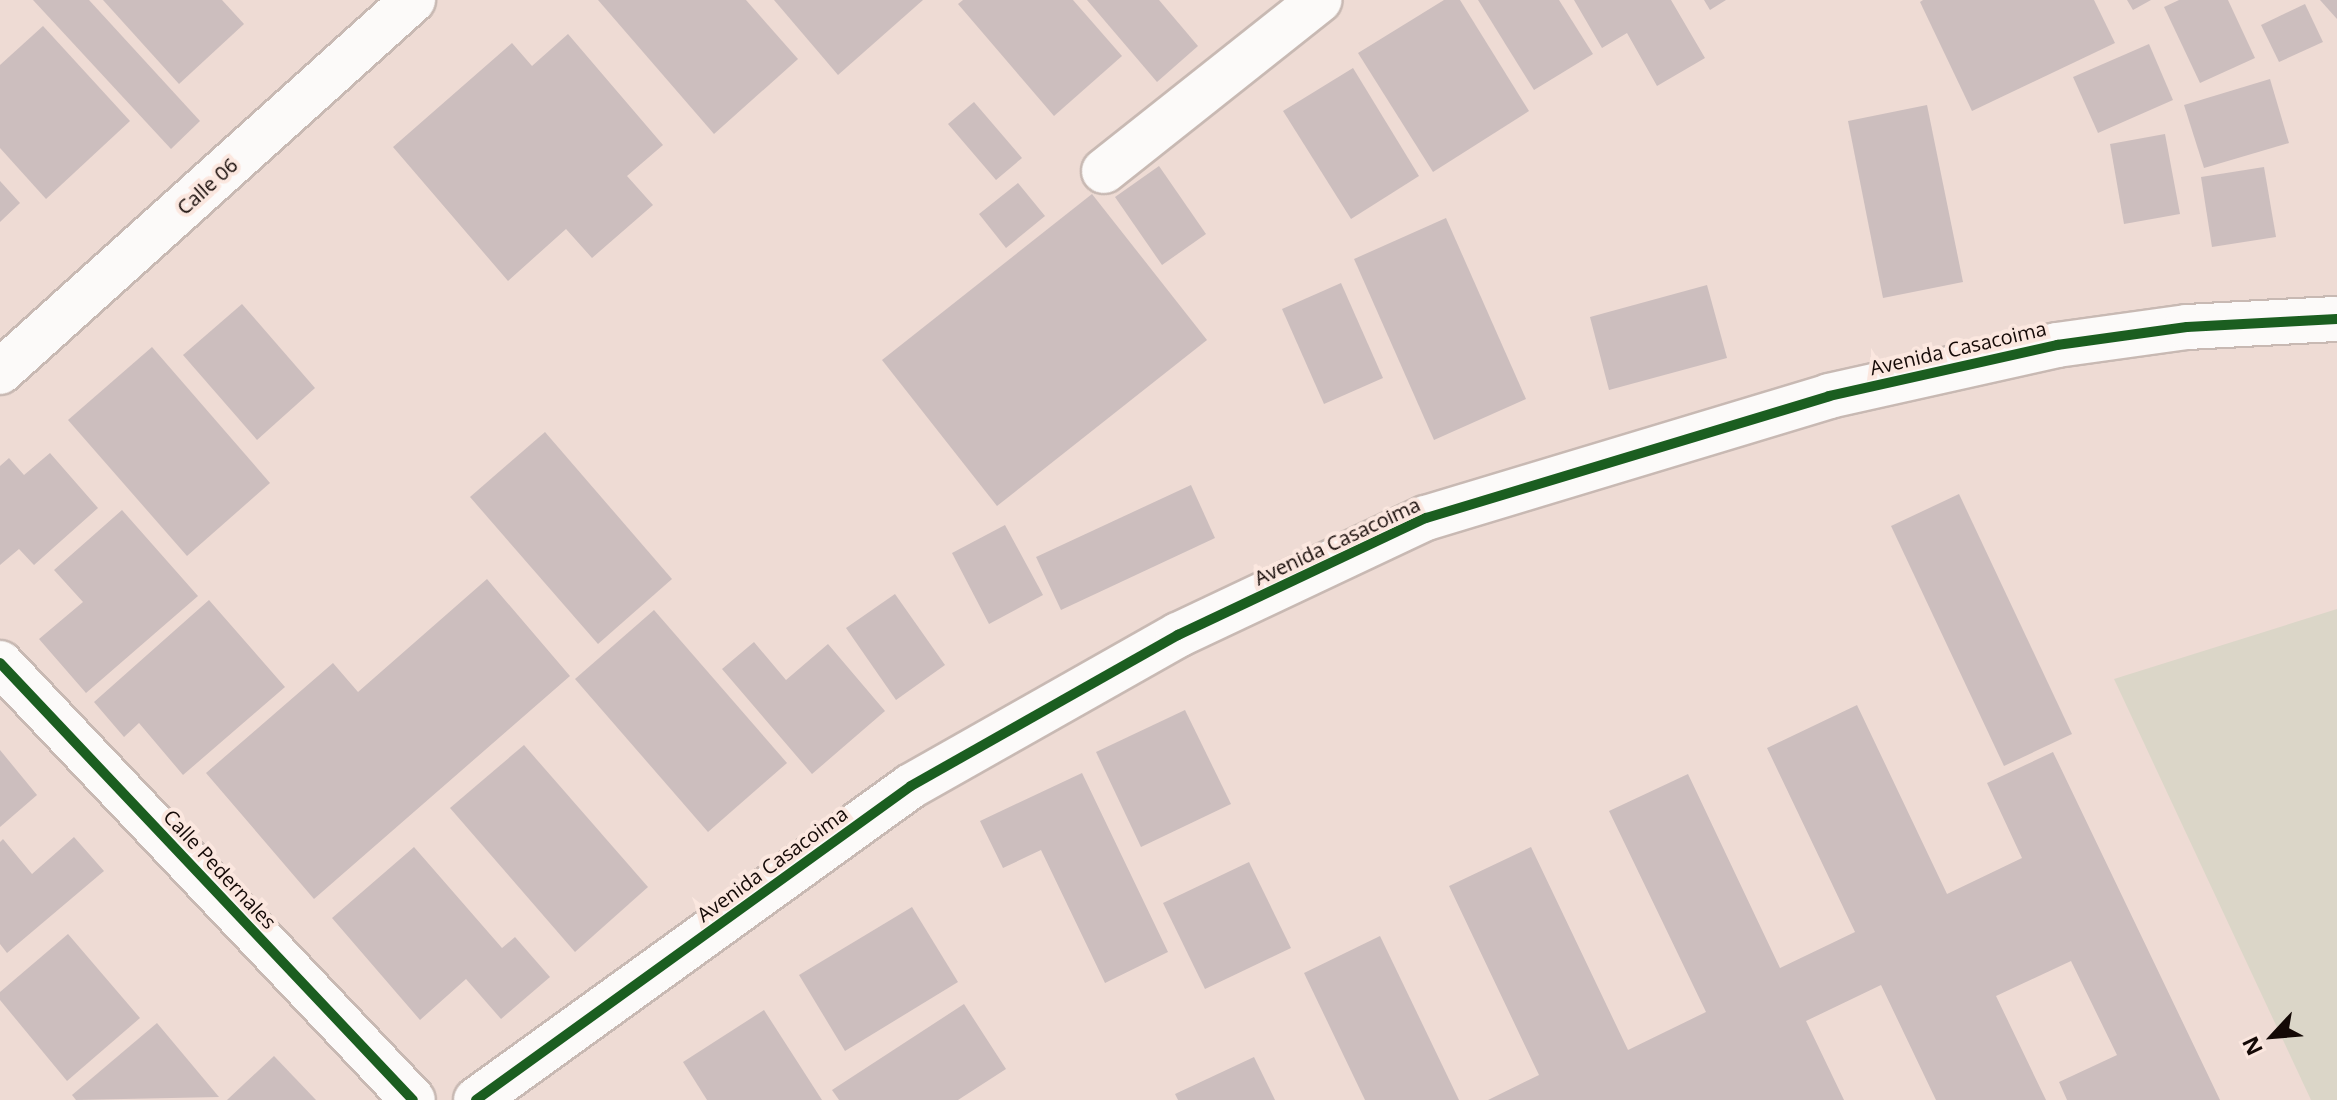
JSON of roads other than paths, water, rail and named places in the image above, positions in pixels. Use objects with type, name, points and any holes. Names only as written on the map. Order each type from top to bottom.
[{"type":"street","name":"Calle 06","points":[[0,372],[413,0]]},
{"type":"street","points":[[1104,171],[1320,0]]},
{"type":"street","name":"Avenida Casacoima","points":[[476,1100],[911,786],[1178,635],[1426,518],[1829,396],[2026,351],[2187,327],[2337,319]]},
{"type":"street","name":"Calle Pedernales","points":[[0,663],[413,1100]]}]
